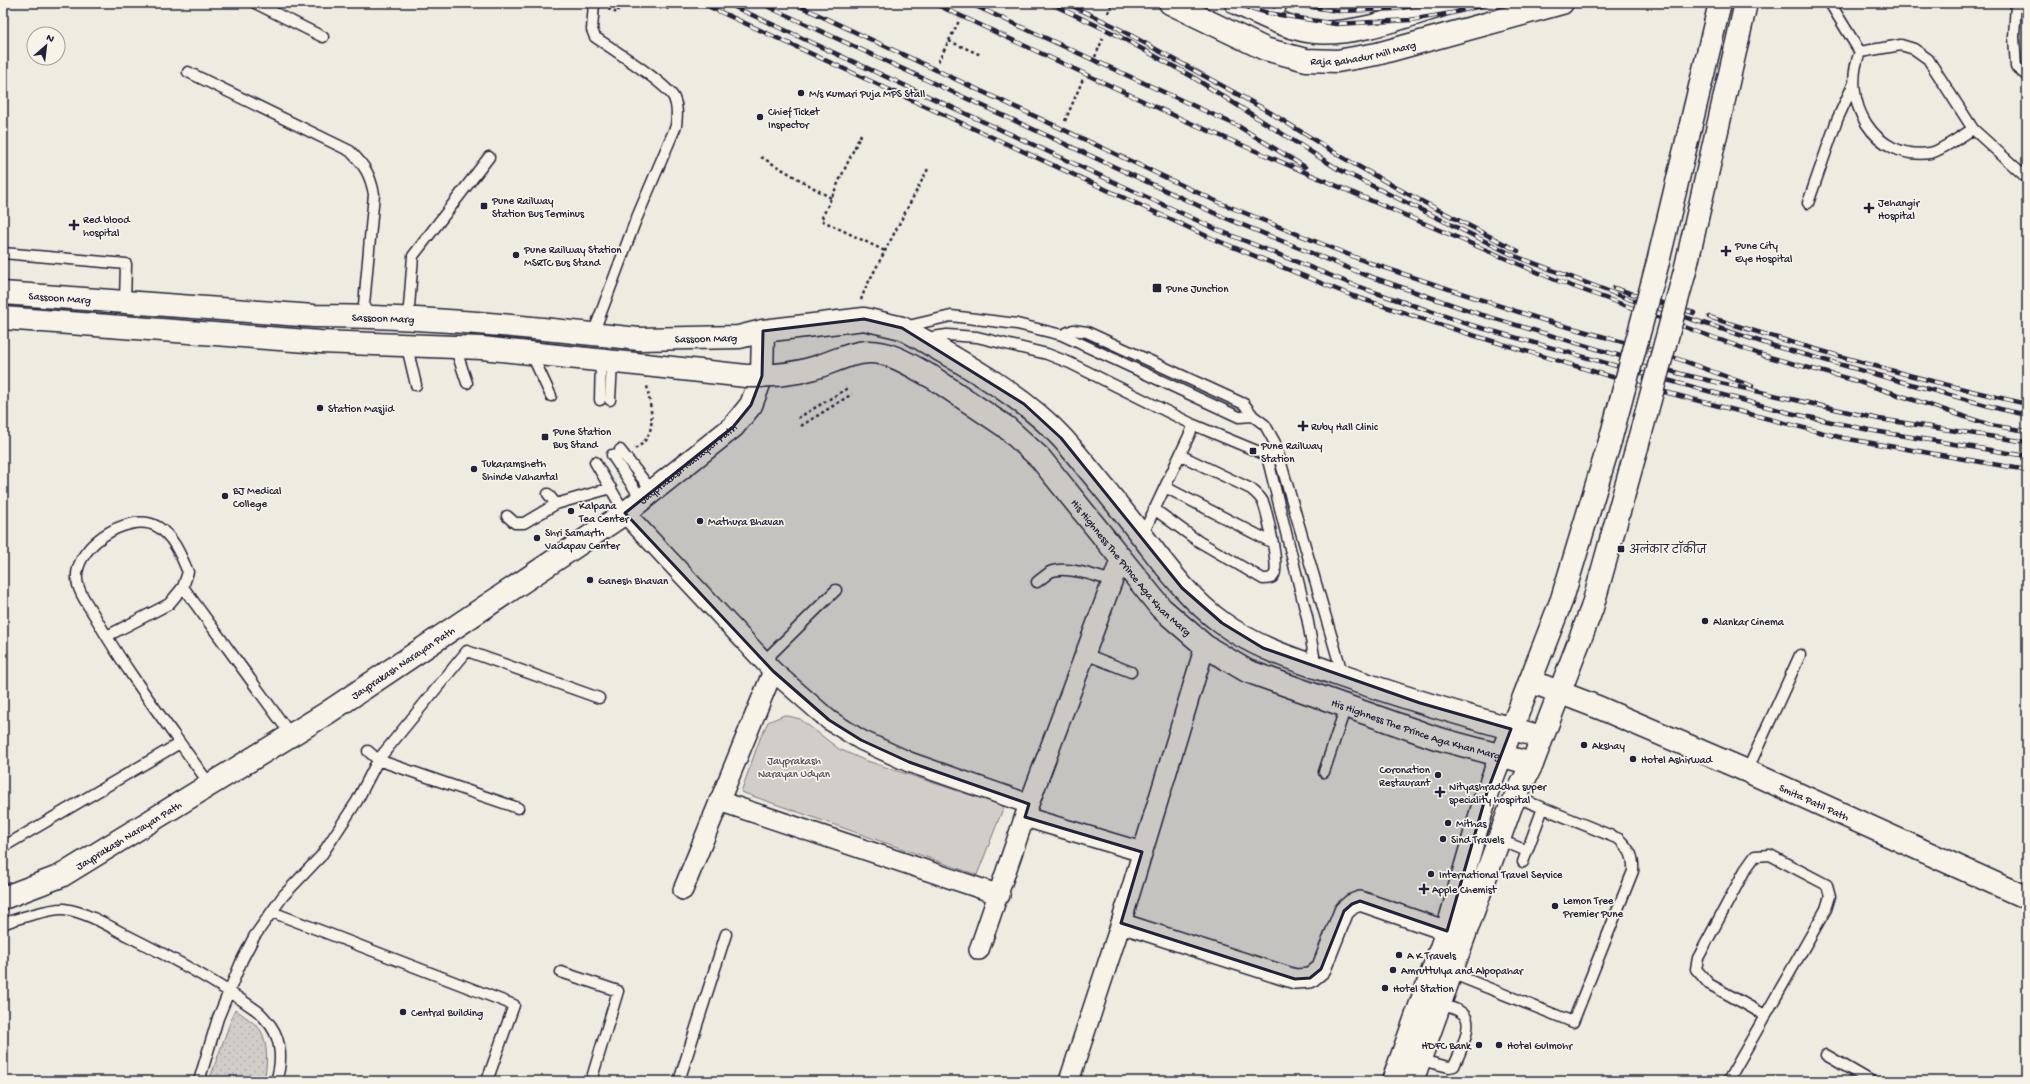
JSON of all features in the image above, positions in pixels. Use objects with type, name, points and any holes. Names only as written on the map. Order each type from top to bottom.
[{"type":"main road","name":"Raja Bahadur Mill Marg","points":[[1170,3],[1265,48],[1306,60],[1337,61],[1377,54],[1562,3]]},
{"type":"main road","points":[[1236,3],[1279,12],[1307,31],[1335,32],[1371,26],[1416,8],[1449,3]]},
{"type":"main road","points":[[1409,1075],[1447,931],[1487,792],[1562,599],[1610,441],[1658,262],[1720,3]]},
{"type":"main road","points":[[1409,1075],[1440,1004],[1516,797],[1532,764],[1592,608],[1685,270],[1746,3]]},
{"type":"main road","name":"Sassoon Marg","points":[[3,293],[314,316],[363,316],[408,320],[477,322],[639,339],[739,337],[763,332]]},
{"type":"main road","points":[[3,318],[320,342],[407,347],[455,347],[531,353],[746,376],[762,376]]},
{"type":"main road","name":"His Highness The Prince Aga Khan Marg","points":[[763,332],[864,319],[911,333],[982,376],[1034,414],[1061,438],[1142,536],[1182,588],[1222,623],[1263,648],[1316,667],[1420,703],[1542,737]]},
{"type":"main road","name":"Jayprakash Narayan Path","points":[[3,898],[61,876],[291,735],[442,637],[625,513],[733,427],[751,405],[762,376],[763,332]]},
{"type":"main road","name":"His Highness The Prince Aga Khan Marg","points":[[762,376],[810,370],[849,356],[870,352],[898,358],[932,378],[1006,427],[1040,458],[1161,608],[1204,646],[1247,671],[1436,738],[1532,764]]},
{"type":"main road","name":"Smita Patil Path","points":[[1530,680],[1600,708],[1747,771],[2027,898]]},
{"type":"street","points":[[625,513],[768,667],[829,720],[861,740],[909,762],[1027,811],[1142,852]]},
{"type":"street","points":[[979,950],[1000,895],[1027,811],[1121,558]]},
{"type":"street","points":[[1069,1081],[1121,923],[1204,646]]},
{"type":"street","points":[[683,890],[719,801],[768,667]]},
{"type":"street","points":[[719,801],[1000,895]]},
{"type":"street","points":[[1121,923],[1295,979],[1310,978],[1321,969],[1344,910],[1352,904],[1360,902],[1447,931]]},
{"type":"lane","points":[[256,3],[323,37]]},
{"type":"lane","points":[[1830,3],[1860,52]]},
{"type":"lane","points":[[2016,3],[2014,37],[2016,67],[2027,76]]},
{"type":"lane","points":[[593,334],[635,222],[676,126],[678,111],[674,97],[656,80],[595,37],[592,30],[594,4]]},
{"type":"lane","points":[[1860,52],[1901,45],[1914,49],[1928,59],[1973,129],[2027,178]]},
{"type":"lane","points":[[1860,52],[1854,66],[1853,85],[1858,110],[1871,131],[1893,149],[1914,154],[1932,153],[1973,129]]},
{"type":"lane","points":[[188,72],[350,151],[362,163],[370,176],[374,194],[363,316]]},
{"type":"lane","points":[[1808,203],[1837,120],[1853,85]]},
{"type":"lane","points":[[408,320],[413,256],[489,157]]},
{"type":"lane","points":[[3,253],[126,264],[125,302]]},
{"type":"lane","points":[[911,333],[950,316],[1017,324],[1062,335],[1239,417],[1253,416]]},
{"type":"lane","points":[[1062,335],[1073,330],[1086,332],[1244,404],[1253,416],[1265,425],[1281,461],[1343,676]]},
{"type":"lane","points":[[911,333],[977,337],[1047,354],[1070,363],[1194,425],[1281,461]]},
{"type":"lane","points":[[407,347],[416,385]]},
{"type":"lane","points":[[455,347],[467,383]]},
{"type":"lane","points":[[531,353],[551,396]]},
{"type":"lane","points":[[606,362],[610,400]]},
{"type":"lane","points":[[600,400],[606,362]]},
{"type":"lane","points":[[1142,536],[1194,425]]},
{"type":"lane","points":[[619,453],[647,496]]},
{"type":"lane","points":[[1154,509],[1198,541],[1263,579],[1269,579],[1274,576],[1276,570],[1273,543],[1263,503],[1259,495],[1251,489],[1180,455]]},
{"type":"lane","points":[[1267,456],[1307,617],[1316,667]]},
{"type":"lane","points":[[595,462],[625,513]]},
{"type":"lane","points":[[1164,487],[1273,543]]},
{"type":"lane","points":[[507,516],[515,523],[524,523],[556,504],[578,496],[611,488]]},
{"type":"lane","points":[[548,494],[556,504]]},
{"type":"lane","points":[[106,636],[169,604],[183,587],[188,572],[174,543],[159,527],[142,522],[114,529],[88,549],[76,570],[78,586],[106,636],[210,785]]},
{"type":"lane","points":[[1037,582],[1051,571],[1066,570],[1080,572],[1112,581]]},
{"type":"lane","points":[[183,587],[291,735]]},
{"type":"lane","points":[[768,667],[836,590]]},
{"type":"lane","points":[[199,1081],[218,1018],[245,954],[254,937],[272,912],[321,856],[357,801],[378,760],[467,651],[599,698]]},
{"type":"lane","points":[[1085,654],[1131,672]]},
{"type":"lane","points":[[1747,771],[1800,655]]},
{"type":"lane","points":[[1324,772],[1346,706]]},
{"type":"lane","points":[[3,847],[180,743]]},
{"type":"lane","points":[[368,751],[378,760],[518,808]]},
{"type":"lane","points":[[1451,973],[1573,1022],[1633,871],[1634,860],[1630,849],[1619,839],[1516,797]]},
{"type":"lane","points":[[1523,862],[1543,808]]},
{"type":"lane","points":[[1500,840],[1527,851]]},
{"type":"lane","points":[[1728,1081],[1826,909],[1830,896],[1827,885],[1770,855],[1755,856],[1745,870],[1698,958],[1696,969],[1700,976],[1710,984],[1765,1015]]},
{"type":"lane","points":[[3,924],[22,917],[63,909],[84,915],[172,958],[258,1012],[271,1026],[278,1038],[280,1064],[276,1081]]},
{"type":"lane","points":[[272,912],[514,1005],[487,1081]]},
{"type":"lane","points":[[678,1081],[726,934]]},
{"type":"lane","points":[[561,972],[618,991],[591,1081]]},
{"type":"lane","points":[[1409,1075],[1454,1066],[1459,1056],[1469,1024],[1467,1019],[1460,1011],[1440,1004]]},
{"type":"lane","points":[[1826,1055],[1871,1081]]},
{"type":"path","points":[[594,4],[617,13],[621,3]]},
{"type":"path","points":[[655,3],[668,9],[672,3]]},
{"type":"path","points":[[1108,13],[1112,3]]},
{"type":"path","points":[[938,62],[959,21]]},
{"type":"path","points":[[1095,58],[1103,38]]},
{"type":"path","points":[[949,41],[980,55]]},
{"type":"path","points":[[1064,121],[1083,80]]},
{"type":"path","points":[[861,134],[822,220],[885,251]]},
{"type":"path","points":[[761,157],[831,198]]},
{"type":"path","points":[[859,306],[865,289],[929,166]]},
{"type":"path","points":[[619,453],[645,443],[652,426],[645,365]]},
{"type":"path","points":[[798,418],[848,388]]},
{"type":"path","points":[[800,426],[852,394]]},
{"type":"highlighted area","points":[[864,319],[902,328],[1024,404],[1061,438],[1182,588],[1222,623],[1263,648],[1420,703],[1511,729],[1487,792],[1447,931],[1360,901],[1352,904],[1344,911],[1321,969],[1310,978],[1295,979],[1121,923],[1142,852],[1025,817],[1029,804],[909,762],[861,740],[829,720],[773,671],[625,513],[733,427],[751,405],[762,376],[763,331]]},
{"type":"green space","name":"Jayprakash Narayan Udyan","points":[[784,715],[800,719],[839,749],[864,760],[1004,806],[977,875],[741,792],[761,736],[768,722]]},
{"type":"green space","points":[[235,1009],[257,1026],[263,1036],[266,1049],[266,1070],[263,1081],[209,1081]]},
{"type":"railway","points":[[701,3],[1211,238],[1353,296],[1469,334],[1649,388],[1843,438],[2027,470]]},
{"type":"railway","points":[[726,3],[1218,230],[1359,287],[1471,325],[1790,413],[1874,431],[2027,456]]},
{"type":"railway","points":[[760,3],[1223,217],[1363,274],[1479,314],[1681,374],[1879,419],[2027,442]]},
{"type":"railway","points":[[793,3],[1220,203],[1367,262],[1543,320],[1659,352],[1752,386]]},
{"type":"railway","points":[[933,3],[1186,121],[1558,281],[1762,355],[1853,380],[1990,425],[2027,431]]},
{"type":"railway","points":[[969,3],[1238,126],[1305,167]]},
{"type":"railway","points":[[1049,3],[1115,34],[1191,76],[1338,169],[1515,256],[1629,299],[1774,346],[2000,409],[2027,415]]},
{"type":"railway","points":[[1066,3],[1112,25],[1266,110],[1340,156],[1404,192],[1518,251]]},
{"type":"railway","points":[[1233,3],[1268,13],[1336,24],[1410,20],[1452,13],[1492,3]]},
{"type":"railway","points":[[1286,3],[1338,11],[1394,9],[1434,3]]},
{"type":"railway","points":[[1614,288],[1694,313]]},
{"type":"railway","points":[[1709,317],[1867,364],[2027,404]]},
{"type":"place","name":"M/s Kumari Puja MPS Stall","points":[[801,93]]},
{"type":"place","name":"Chief Ticket Inspector","points":[[760,117]]},
{"type":"place","name":"Pune Railway Station Bus Terminus","points":[[484,206]]},
{"type":"place","name":"Jehangir Hospital","points":[[1869,208]]},
{"type":"place","name":"Red blood hospital","points":[[74,225]]},
{"type":"place","name":"Pune City Eye Hospital","points":[[1726,251]]},
{"type":"place","name":"Pune Railway Station MSRTC Bus Stand","points":[[516,255]]},
{"type":"place","name":"Pune Junction","points":[[1157,288]]},
{"type":"place","name":"Station Masjid","points":[[320,408]]},
{"type":"place","name":"Ruby Hall Clinic","points":[[1303,426]]},
{"type":"place","name":"Pune Station Bus Stand","points":[[545,437]]},
{"type":"place","name":"Pune Railway Station","points":[[1253,451]]},
{"type":"place","name":"Tukaramsheth Shinde Vahantal","points":[[474,469]]},
{"type":"place","name":"BJ Medical College","points":[[225,496]]},
{"type":"place","name":"Kalpana Tea Center","points":[[571,511]]},
{"type":"place","name":"Mathura Bhavan","points":[[700,521]]},
{"type":"place","name":"Shri Samarth Vadapav Center","points":[[537,538]]},
{"type":"place","name":"अलंकार टॉकीज","points":[[1621,549]]},
{"type":"place","name":"Ganesh Bhavan","points":[[590,580]]},
{"type":"place","name":"Alankar Cinema","points":[[1705,621]]},
{"type":"place","name":"Akshay","points":[[1584,745]]},
{"type":"place","name":"Hotel Ashirwad","points":[[1633,759]]},
{"type":"place","name":"Coronation Restaurant","points":[[1438,775]]},
{"type":"place","name":"Nityashraddha super speciality hospital","points":[[1440,792]]},
{"type":"place","name":"Mithas","points":[[1448,823]]},
{"type":"place","name":"Sind Travels","points":[[1443,839]]},
{"type":"place","name":"International Travel Service","points":[[1431,874]]},
{"type":"place","name":"Apple Chemist","points":[[1424,889]]},
{"type":"place","name":"Lemon Tree Premier Pune","points":[[1555,906]]},
{"type":"place","name":"A K Travels","points":[[1399,955]]},
{"type":"place","name":"Amruttulya and Alpopahar","points":[[1393,970]]},
{"type":"place","name":"Hotel Station","points":[[1385,988]]},
{"type":"place","name":"Central Building","points":[[403,1012]]},
{"type":"place","name":"HDFC Bank","points":[[1479,1045]]},
{"type":"place","name":"Hotel Gulmohr","points":[[1499,1045]]}]
